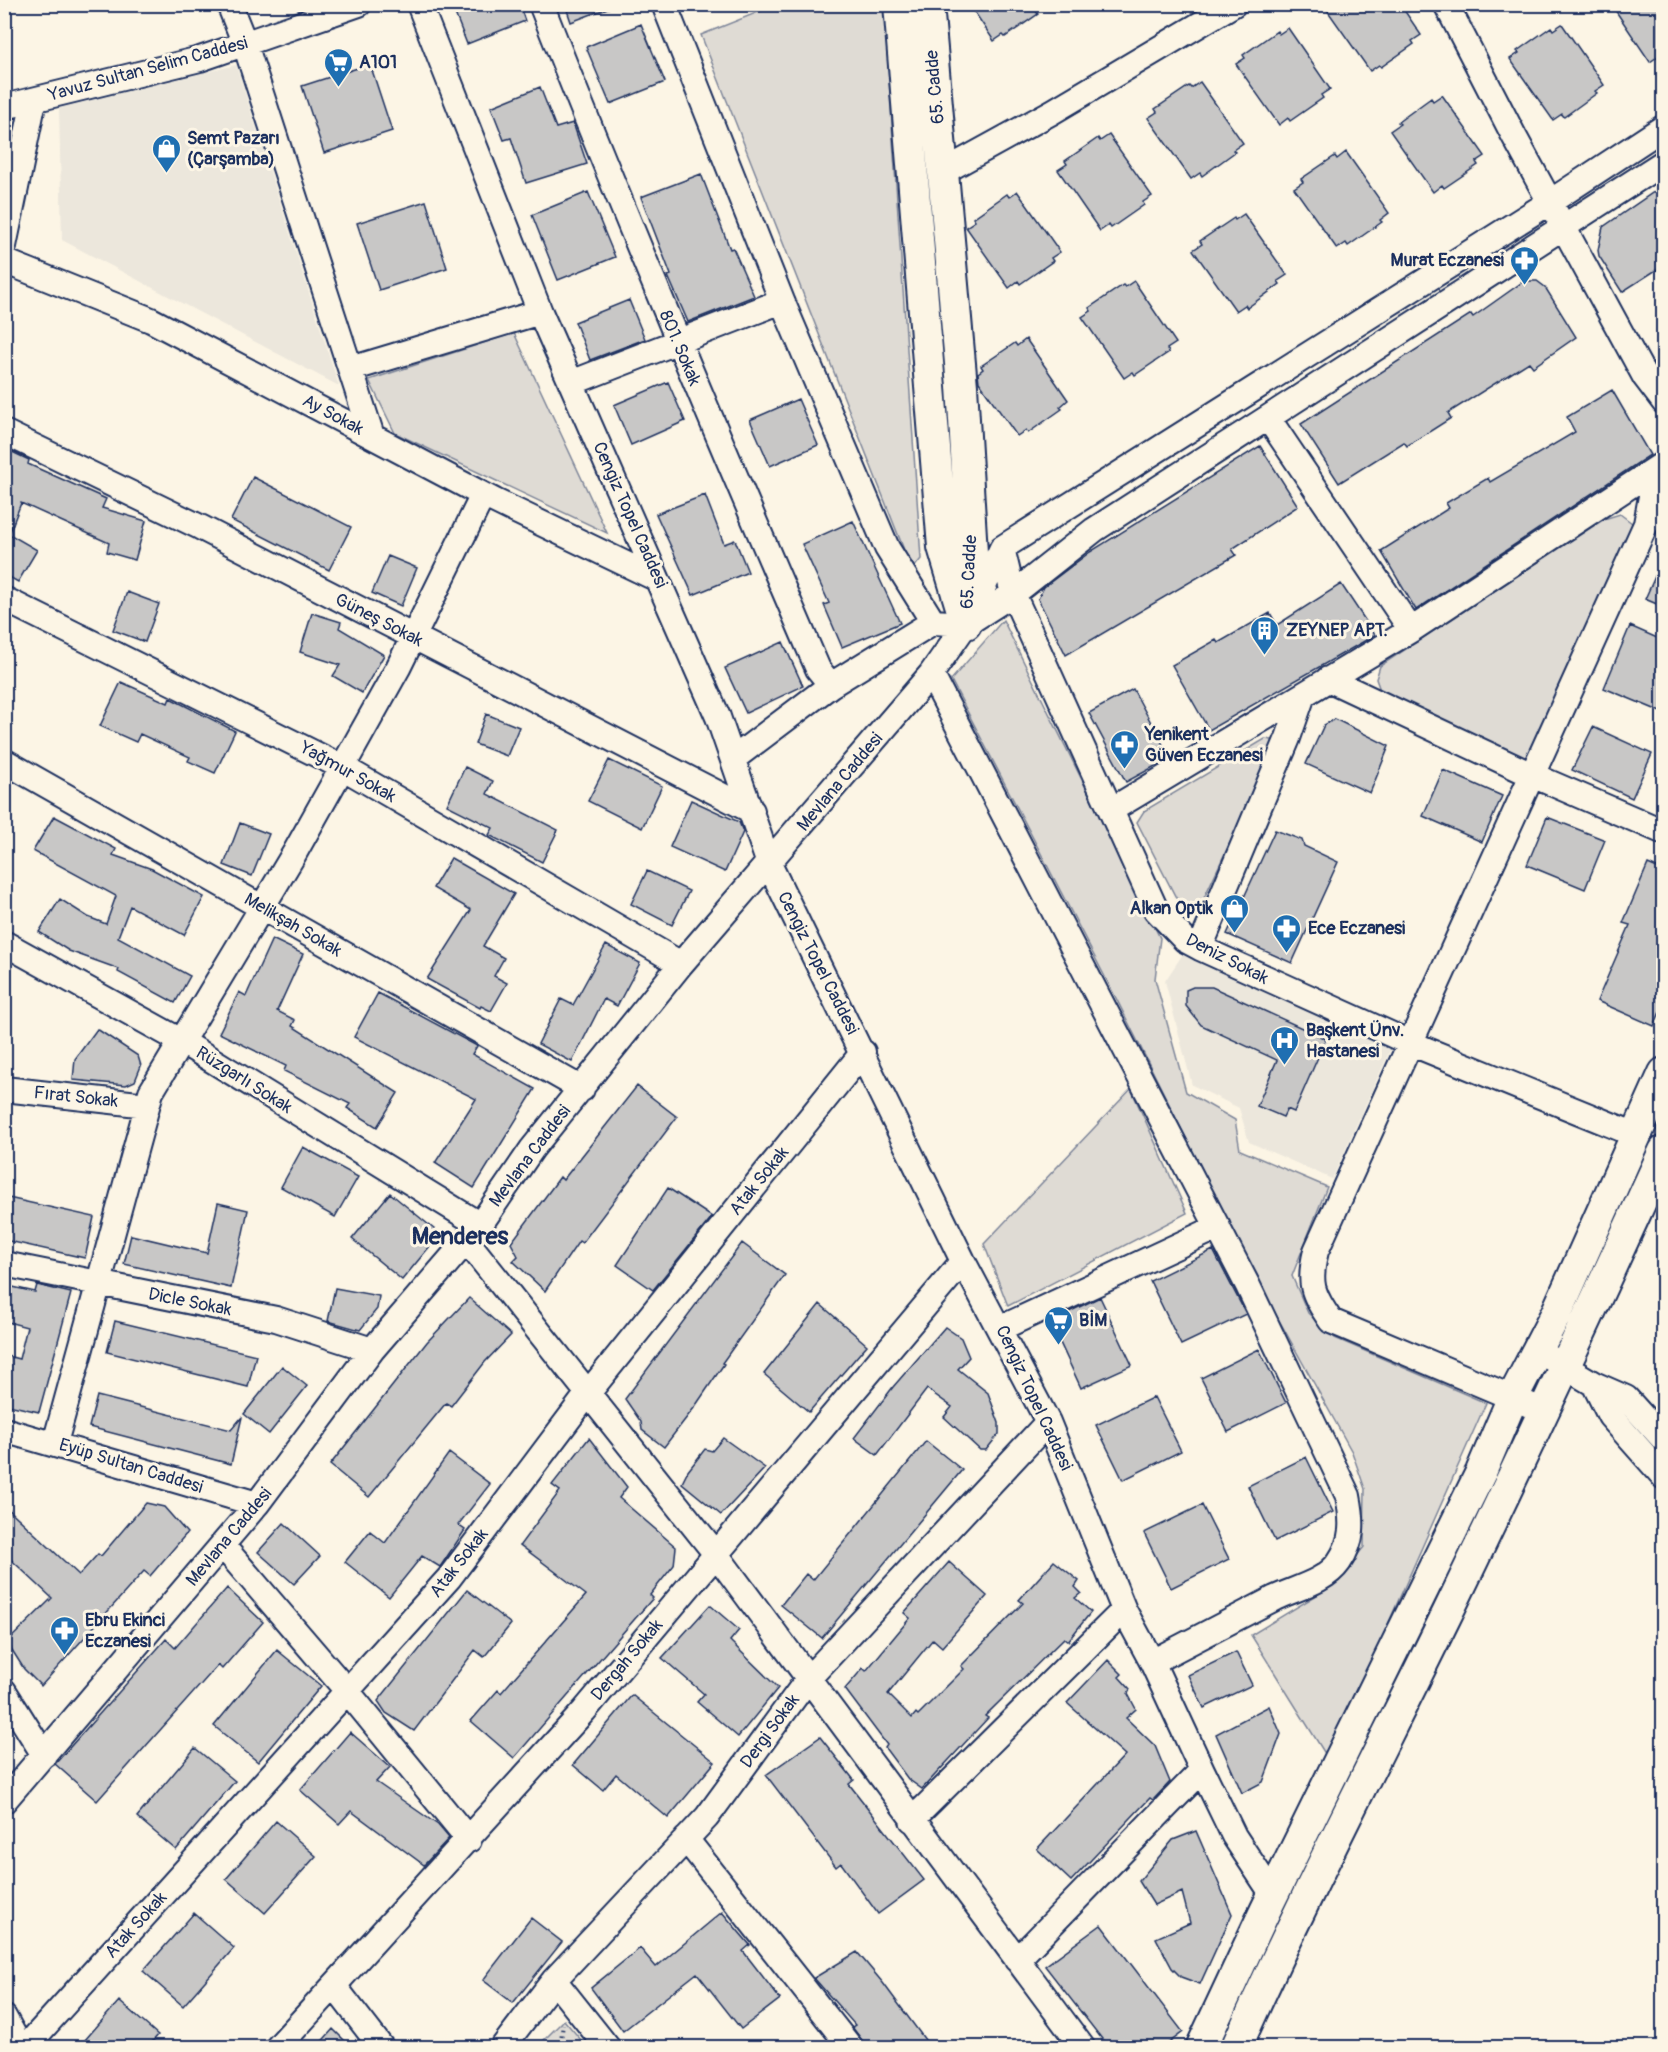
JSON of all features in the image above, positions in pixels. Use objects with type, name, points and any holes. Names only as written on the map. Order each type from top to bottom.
[{"type":"main road","name":"65. Cadde","points":[[899,4],[943,547],[966,624]]},
{"type":"main road","name":"65. Cadde","points":[[928,4],[962,386],[972,553],[966,624]]},
{"type":"main road","points":[[1201,2048],[1273,1895],[1481,1472],[1513,1397],[1537,1350],[1664,1073]]},
{"type":"main road","points":[[1236,2048],[1291,1927],[1443,1622],[1566,1367],[1663,1152]]},
{"type":"main road","points":[[1273,1895],[1307,1894]]},
{"type":"main road","points":[[1273,1895],[1291,1927]]},
{"type":"street","points":[[229,4],[245,44],[372,436]]},
{"type":"street","name":"Yavuz Sultan Selim Caddesi","points":[[4,107],[200,59],[359,4]]},
{"type":"street","name":"Cengiz Topel Caddesi","points":[[419,4],[540,312],[718,717],[770,864],[963,1261],[1001,1328],[1048,1422],[1124,1610],[1152,1662],[1234,1836],[1273,1895]]},
{"type":"street","name":"801. Sokak","points":[[541,4],[626,220],[818,669],[831,685]]},
{"type":"street","points":[[664,4],[782,301],[887,549],[933,622]]},
{"type":"street","points":[[943,172],[1062,106],[1234,4]]},
{"type":"street","points":[[1446,4],[1645,377],[1664,402]]},
{"type":"street","points":[[4,246],[34,100]]},
{"type":"street","points":[[966,624],[1002,548],[1550,202],[1664,127]]},
{"type":"street","points":[[733,759],[831,685],[933,622],[966,624],[1013,594],[1095,530],[1664,162]]},
{"type":"street","name":"Ay Sokak","points":[[4,261],[151,320],[483,495],[657,579]]},
{"type":"street","points":[[571,383],[782,301]]},
{"type":"street","points":[[351,369],[540,312]]},
{"type":"street","points":[[1268,418],[1410,630]]},
{"type":"street","name":"Güneş Sokak","points":[[4,432],[200,528],[752,810]]},
{"type":"street","points":[[1111,810],[1410,630],[1660,466]]},
{"type":"street","points":[[1544,1411],[1331,1322],[1317,1301],[1310,1276],[1316,1251],[1647,524],[1660,466]]},
{"type":"street","points":[[55,1443],[151,1092],[342,767],[413,638],[483,495]]},
{"type":"street","name":"Deniz Sokak","points":[[1002,548],[1013,594],[1156,910],[1185,940],[1410,1043],[1636,1135]]},
{"type":"street","name":"Yağmur Sokak","points":[[4,598],[342,767],[681,964]]},
{"type":"street","name":"Mevlana Caddesi","points":[[4,1800],[257,1504],[372,1350],[473,1232],[532,1149],[681,964],[770,864],[931,674],[966,624]]},
{"type":"street","points":[[931,674],[1218,1227],[1348,1496],[1354,1525],[1349,1544],[1338,1564],[1317,1580],[1278,1597],[1152,1662]]},
{"type":"street","points":[[1328,680],[1532,775],[1664,832]]},
{"type":"street","points":[[1200,948],[1288,738],[1303,695]]},
{"type":"street","name":"Melikşah Sokak","points":[[4,761],[582,1089]]},
{"type":"street","name":"Rüzgarlı Sokak","points":[[4,943],[180,1041],[473,1232],[589,1392],[716,1554],[1083,2047]]},
{"type":"street","name":"Atak Sokak","points":[[23,2048],[449,1578],[589,1392],[863,1052]]},
{"type":"street","name":"Fırat Sokak","points":[[4,1089],[147,1105]]},
{"type":"street","points":[[1001,1328],[1218,1227]]},
{"type":"street","name":"Dergah Sokak","points":[[277,2048],[469,1840],[584,1711],[963,1261]]},
{"type":"street","name":"Dicle Sokak","points":[[4,1264],[276,1319],[372,1350]]},
{"type":"street","points":[[1537,1350],[1594,1384],[1626,1398],[1664,1440]]},
{"type":"street","points":[[1594,1384],[1610,1416],[1664,1477]]},
{"type":"street","name":"Dergi Sokak","points":[[502,2048],[554,1980],[707,1817],[808,1679],[1048,1422]]},
{"type":"street","name":"Eyüp Sultan Caddesi","points":[[4,1430],[55,1443],[257,1504]]},
{"type":"street","points":[[222,1545],[348,1692],[469,1840]]},
{"type":"street","points":[[912,1820],[1124,1610]]},
{"type":"street","points":[[4,1691],[44,1755]]},
{"type":"street","points":[[1017,1960],[1202,1770]]},
{"type":"street","points":[[686,1839],[851,2048]]},
{"type":"street","points":[[554,1980],[608,2048]]},
{"type":"street","points":[[335,1986],[382,2048]]},
{"type":"street","points":[[4,2017],[23,2048]]},
{"type":"shaded area","points":[[776,5],[884,5],[921,559],[912,570],[701,35]]},
{"type":"shaded area","name":"Semt Pazarı (Çarşamba)","points":[[236,65],[339,386],[62,240],[59,108]]},
{"type":"shaded area","points":[[514,333],[607,533],[395,433],[369,380]]},
{"type":"shaded area","points":[[1620,514],[1632,523],[1632,533],[1538,749],[1525,760],[1387,697],[1380,690],[1376,679],[1380,666],[1604,519]]},
{"type":"shaded area","points":[[1003,620],[1160,938],[1155,979],[1186,1092],[1235,1120],[1240,1150],[1327,1187],[1292,1276],[1308,1313],[1335,1338],[1486,1403],[1333,1748],[1324,1752],[1251,1635],[1332,1586],[1364,1547],[1365,1489],[1352,1452],[1259,1284],[1117,1000],[951,680]]},
{"type":"shaded area","points":[[1265,739],[1272,740],[1275,747],[1194,919],[1186,917],[1137,822],[1144,811]]},
{"type":"shaded area","name":"Başkent Ünv. Hastanesi","points":[[1183,954],[1392,1046],[1332,1179],[1249,1142],[1239,1108],[1192,1085],[1165,981]]},
{"type":"shaded area","points":[[1131,1089],[1187,1213],[1008,1306],[984,1244]]},
{"type":"shaded area","points":[[564,2020],[587,2047],[537,2047]]},
{"type":"building","points":[[470,4],[519,4],[525,21],[467,44],[454,11]]},
{"type":"building","points":[[565,4],[613,4],[613,6],[571,22]]},
{"type":"building","points":[[969,4],[1031,4],[1038,14],[1005,37],[1003,35],[994,41]]},
{"type":"building","points":[[1335,4],[1400,4],[1421,35],[1412,41],[1414,44],[1381,67],[1379,65],[1370,71],[1327,10]]},
{"type":"building","points":[[1611,4],[1664,4],[1664,52],[1650,62]]},
{"type":"building","points":[[641,24],[665,82],[610,104],[586,47]]},
{"type":"building","points":[[1562,24],[1604,85],[1595,91],[1597,93],[1564,117],[1562,114],[1553,120],[1510,59],[1519,53],[1517,51],[1551,27],[1553,30]]},
{"type":"building","points":[[1288,28],[1330,89],[1321,95],[1323,98],[1290,121],[1288,118],[1279,125],[1236,64],[1245,58],[1243,55],[1277,31],[1279,34]]},
{"type":"building","points":[[370,64],[392,131],[324,153],[302,86]]},
{"type":"building","points":[[1200,82],[1243,143],[1233,150],[1235,152],[1202,176],[1200,173],[1191,179],[1148,118],[1157,112],[1155,109],[1189,86],[1191,88]]},
{"type":"building","points":[[540,87],[556,128],[573,123],[587,164],[526,183],[511,138],[504,140],[491,107]]},
{"type":"building","points":[[1442,95],[1485,156],[1476,162],[1478,165],[1444,188],[1442,185],[1433,192],[1390,131],[1400,124],[1398,122],[1431,98],[1433,101]]},
{"type":"building","points":[[1109,135],[1152,196],[1143,202],[1144,205],[1111,228],[1109,225],[1100,231],[1058,170],[1067,164],[1065,161],[1098,138],[1100,141]]},
{"type":"building","points":[[1346,152],[1389,213],[1380,220],[1382,222],[1348,246],[1346,243],[1337,249],[1294,188],[1303,182],[1301,179],[1335,156],[1337,159]]},
{"type":"building","points":[[701,174],[730,249],[733,248],[754,296],[688,322],[668,276],[671,275],[641,197]]},
{"type":"building","points":[[1664,185],[1664,265],[1622,292],[1599,256],[1598,250],[1603,227]]},
{"type":"building","points":[[1017,191],[1060,252],[1051,258],[1053,261],[1020,284],[1018,281],[1009,288],[966,227],[975,221],[973,218],[1007,194],[1009,197]]},
{"type":"building","points":[[588,192],[615,257],[558,280],[532,215]]},
{"type":"building","points":[[426,201],[447,268],[379,290],[357,223]]},
{"type":"building","points":[[1244,214],[1287,275],[1278,281],[1280,284],[1247,308],[1245,305],[1236,311],[1193,250],[1202,244],[1200,241],[1234,218],[1235,220]]},
{"type":"building","points":[[1134,281],[1176,343],[1167,349],[1169,352],[1135,375],[1133,372],[1124,378],[1082,317],[1091,311],[1089,308],[1123,285],[1125,287]]},
{"type":"building","points":[[1524,281],[1537,281],[1545,287],[1576,337],[1533,367],[1529,362],[1448,413],[1451,418],[1407,446],[1404,442],[1339,483],[1301,424],[1471,314],[1473,317]]},
{"type":"building","points":[[629,300],[645,339],[590,360],[575,322]]},
{"type":"building","points":[[1026,339],[1068,400],[1060,407],[1062,409],[1028,433],[1026,430],[1017,436],[979,382],[978,373],[983,369],[981,366],[1015,343],[1017,346]]},
{"type":"building","points":[[668,382],[685,421],[631,445],[614,405]]},
{"type":"building","points":[[1612,390],[1650,455],[1416,610],[1381,551],[1449,508],[1446,503],[1488,478],[1490,482],[1575,432],[1567,417]]},
{"type":"building","points":[[798,399],[818,445],[770,466],[750,420]]},
{"type":"building","points":[[1260,446],[1298,506],[1232,549],[1236,555],[1066,655],[1038,599],[1044,587],[1090,552]]},
{"type":"building","points":[[4,448],[29,460],[28,464],[106,499],[102,508],[146,521],[135,560],[107,552],[109,543],[21,503],[9,534],[37,550],[18,582],[4,574]]},
{"type":"building","points":[[253,477],[351,527],[329,570],[231,520]]},
{"type":"building","points":[[705,495],[724,544],[735,540],[748,572],[693,595],[656,514]]},
{"type":"building","points":[[853,521],[900,623],[842,647],[824,605],[829,603],[802,544]]},
{"type":"building","points":[[388,556],[417,568],[401,606],[372,593]]},
{"type":"building","points":[[1664,556],[1664,607],[1645,599]]},
{"type":"building","points":[[1341,584],[1375,635],[1209,730],[1172,665],[1216,640],[1218,643],[1270,613],[1277,625]]},
{"type":"building","points":[[127,592],[159,604],[145,642],[113,630]]},
{"type":"building","points":[[312,613],[341,622],[339,628],[384,655],[362,693],[333,676],[340,665],[300,652]]},
{"type":"building","points":[[1630,626],[1664,641],[1664,713],[1604,688]]},
{"type":"building","points":[[783,642],[803,686],[746,713],[725,668]]},
{"type":"building","points":[[121,682],[168,703],[170,698],[235,731],[215,773],[188,761],[190,757],[140,734],[136,742],[100,726]]},
{"type":"building","points":[[1133,689],[1170,758],[1126,782],[1089,713]]},
{"type":"building","points":[[486,714],[519,727],[507,756],[475,744]]},
{"type":"building","points":[[1335,719],[1389,746],[1370,793],[1306,764],[1324,725]]},
{"type":"building","points":[[1593,727],[1652,754],[1632,798],[1572,770]]},
{"type":"building","points":[[609,760],[662,786],[642,828],[588,801]]},
{"type":"building","points":[[465,767],[493,781],[487,794],[558,830],[542,862],[489,835],[493,828],[447,805]]},
{"type":"building","points":[[1443,770],[1502,796],[1482,842],[1423,816]]},
{"type":"building","points":[[691,800],[739,822],[743,832],[725,872],[670,847]]},
{"type":"building","points":[[54,816],[116,849],[113,855],[152,869],[204,897],[184,935],[130,906],[118,937],[190,976],[175,1003],[118,972],[119,969],[69,951],[39,932],[60,899],[88,917],[106,924],[116,896],[33,851]]},
{"type":"building","points":[[1547,817],[1605,840],[1585,889],[1527,865]]},
{"type":"building","points":[[240,823],[269,834],[252,876],[224,865]]},
{"type":"building","points":[[1275,830],[1302,840],[1304,846],[1338,862],[1292,963],[1227,934]]},
{"type":"building","points":[[451,858],[514,894],[483,946],[504,958],[494,976],[507,983],[491,1011],[481,1006],[480,1008],[427,979],[471,910],[433,888]]},
{"type":"building","points":[[1648,864],[1664,871],[1664,1003],[1654,1026],[1597,1001],[1630,925],[1623,923]]},
{"type":"building","points":[[647,871],[689,891],[672,925],[631,904]]},
{"type":"building","points":[[272,939],[303,954],[277,1011],[295,1020],[292,1026],[398,1093],[377,1127],[347,1108],[350,1104],[284,1071],[286,1066],[219,1033],[239,992],[246,996]]},
{"type":"building","points":[[606,945],[640,963],[617,1006],[604,999],[572,1062],[538,1044],[561,999],[573,1005]]},
{"type":"building","points":[[1193,987],[1212,987],[1326,1039],[1294,1112],[1287,1109],[1283,1117],[1257,1106],[1277,1060],[1201,1025],[1186,1006],[1186,990]]},
{"type":"building","points":[[378,993],[477,1046],[472,1054],[535,1089],[474,1188],[435,1163],[476,1099],[354,1037]]},
{"type":"building","points":[[97,1029],[138,1056],[141,1066],[135,1081],[126,1085],[73,1080],[75,1059]]},
{"type":"building","points":[[637,1086],[677,1117],[582,1243],[579,1241],[545,1291],[513,1261],[518,1256],[511,1243],[560,1177],[563,1180]]},
{"type":"building","points":[[303,1147],[358,1177],[335,1217],[281,1187]]},
{"type":"building","points":[[668,1188],[712,1217],[653,1290],[617,1265]]},
{"type":"building","points":[[390,1193],[440,1234],[402,1280],[352,1239]]},
{"type":"building","points":[[4,1197],[94,1217],[85,1258],[4,1240]]},
{"type":"building","points":[[218,1203],[248,1210],[231,1288],[124,1264],[131,1235],[207,1253]]},
{"type":"building","points":[[742,1243],[785,1275],[722,1363],[724,1364],[694,1408],[664,1447],[642,1430],[641,1422],[625,1399]]},
{"type":"building","points":[[1213,1250],[1246,1314],[1181,1345],[1150,1281]]},
{"type":"building","points":[[4,1285],[35,1292],[37,1285],[71,1293],[39,1412],[4,1404],[4,1355],[19,1359],[27,1327],[4,1321]]},
{"type":"building","points":[[335,1288],[379,1296],[377,1309],[360,1330],[328,1321]]},
{"type":"building","points":[[1100,1297],[1132,1365],[1081,1388],[1050,1321]]},
{"type":"building","points":[[469,1298],[511,1335],[485,1362],[451,1406],[446,1403],[369,1497],[330,1465],[427,1342]]},
{"type":"building","points":[[820,1304],[867,1345],[809,1412],[764,1374]]},
{"type":"building","points":[[115,1321],[256,1355],[248,1387],[107,1352]]},
{"type":"building","points":[[945,1327],[961,1338],[969,1357],[958,1369],[988,1393],[999,1423],[999,1434],[986,1450],[980,1450],[944,1417],[952,1407],[927,1389],[877,1455],[854,1438],[893,1387]]},
{"type":"building","points":[[1259,1349],[1286,1403],[1228,1432],[1201,1378]]},
{"type":"building","points":[[282,1366],[307,1386],[269,1434],[244,1414]]},
{"type":"building","points":[[97,1396],[231,1430],[242,1417],[231,1464],[89,1427]]},
{"type":"building","points":[[1154,1397],[1181,1451],[1123,1480],[1096,1425]]},
{"type":"building","points":[[589,1438],[627,1487],[619,1498],[676,1547],[674,1565],[650,1595],[653,1598],[514,1758],[471,1721],[498,1690],[501,1693],[586,1595],[520,1545],[560,1491],[552,1485]]},
{"type":"building","points":[[723,1438],[765,1468],[721,1515],[682,1483],[705,1449],[712,1451]]},
{"type":"building","points":[[926,1441],[962,1470],[822,1638],[781,1605],[806,1574],[813,1580]]},
{"type":"building","points":[[449,1453],[490,1484],[458,1525],[465,1530],[440,1567],[422,1556],[389,1597],[345,1562],[370,1531],[385,1543]]},
{"type":"building","points":[[1306,1457],[1333,1512],[1275,1541],[1248,1486]]},
{"type":"building","points":[[146,1503],[164,1507],[187,1533],[150,1576],[144,1571],[41,1686],[24,1669],[7,1642],[52,1598],[4,1553],[4,1505],[79,1575],[98,1554],[101,1556]]},
{"type":"building","points":[[1202,1505],[1229,1559],[1171,1588],[1144,1533]]},
{"type":"building","points":[[284,1523],[320,1556],[294,1584],[258,1552]]},
{"type":"building","points":[[1054,1561],[1079,1581],[1075,1587],[1081,1593],[1075,1598],[1091,1612],[1068,1641],[1064,1638],[985,1716],[988,1718],[922,1789],[908,1779],[885,1748],[887,1745],[845,1689],[863,1668],[866,1671],[910,1618],[904,1613],[949,1562],[987,1596],[942,1647],[933,1639],[888,1694],[912,1718],[916,1713],[918,1715],[964,1669],[961,1666],[1023,1603],[1019,1600]]},
{"type":"building","points":[[227,1588],[263,1622],[222,1669],[218,1665],[97,1801],[55,1764],[166,1639],[175,1648]]},
{"type":"building","points":[[467,1590],[511,1624],[484,1657],[475,1650],[414,1731],[386,1713],[378,1701]]},
{"type":"building","points":[[710,1605],[739,1630],[730,1641],[778,1688],[738,1737],[697,1702],[704,1694],[662,1658]]},
{"type":"building","points":[[277,1650],[321,1686],[258,1762],[214,1726]]},
{"type":"building","points":[[1236,1652],[1252,1685],[1204,1708],[1188,1675]]},
{"type":"building","points":[[1108,1660],[1122,1674],[1119,1677],[1130,1689],[1128,1694],[1136,1709],[1126,1718],[1155,1746],[1170,1782],[1153,1800],[1150,1798],[1071,1881],[1037,1849],[1125,1755],[1067,1703]]},
{"type":"building","points":[[632,1695],[715,1762],[668,1818],[616,1774],[603,1790],[573,1765]]},
{"type":"building","points":[[1269,1706],[1281,1734],[1263,1782],[1242,1793],[1216,1734]]},
{"type":"building","points":[[350,1732],[390,1767],[376,1782],[438,1825],[449,1838],[424,1865],[351,1811],[339,1824],[300,1790]]},
{"type":"building","points":[[820,1737],[854,1780],[849,1784],[924,1880],[878,1914],[841,1863],[836,1867],[766,1775]]},
{"type":"building","points":[[195,1748],[235,1781],[176,1850],[137,1817]]},
{"type":"building","points":[[276,1821],[316,1856],[265,1913],[226,1879]]},
{"type":"building","points":[[1196,1831],[1232,1914],[1200,1984],[1181,1977],[1172,1968],[1156,1938],[1190,1923],[1182,1892],[1154,1905],[1139,1881],[1173,1840]]},
{"type":"building","points":[[722,1912],[750,1945],[743,1951],[780,1999],[741,2029],[697,1973],[623,2031],[591,1988],[640,1948],[656,1967]]},
{"type":"building","points":[[194,1913],[234,1948],[183,2006],[143,1971]]},
{"type":"building","points":[[531,1918],[562,1942],[513,2003],[483,1980]]},
{"type":"building","points":[[1101,1925],[1183,2032],[1162,2048],[1109,2048],[1045,1966]]},
{"type":"building","points":[[857,1952],[931,2048],[868,2048],[852,2027],[855,2025],[814,1978]]},
{"type":"building","points":[[119,2001],[158,2035],[147,2048],[78,2048]]},
{"type":"building","points":[[333,2029],[352,2048],[316,2048]]},
{"type":"place","name":"A101","points":[[338,88]]},
{"type":"place","name":"Semt Pazarı (Çarşamba)","points":[[166,174]]},
{"type":"place","name":"Murat Eczanesi","points":[[1525,286]]},
{"type":"place","name":"ZEYNEP APT.","points":[[1265,656]]},
{"type":"place","name":"Yenikent Güven Eczanesi","points":[[1124,770]]},
{"type":"place","name":"Alkan Optik","points":[[1234,934]]},
{"type":"place","name":"Ece Eczanesi","points":[[1287,954]]},
{"type":"place","name":"Başkent Ünv. Hastanesi","points":[[1285,1066]]},
{"type":"place","name":"BİM","points":[[1058,1346]]},
{"type":"place","name":"Ebru Ekinci Eczanesi","points":[[64,1656]]},
{"type":"district","name":"Menderes","points":[[460,1236]]}]
